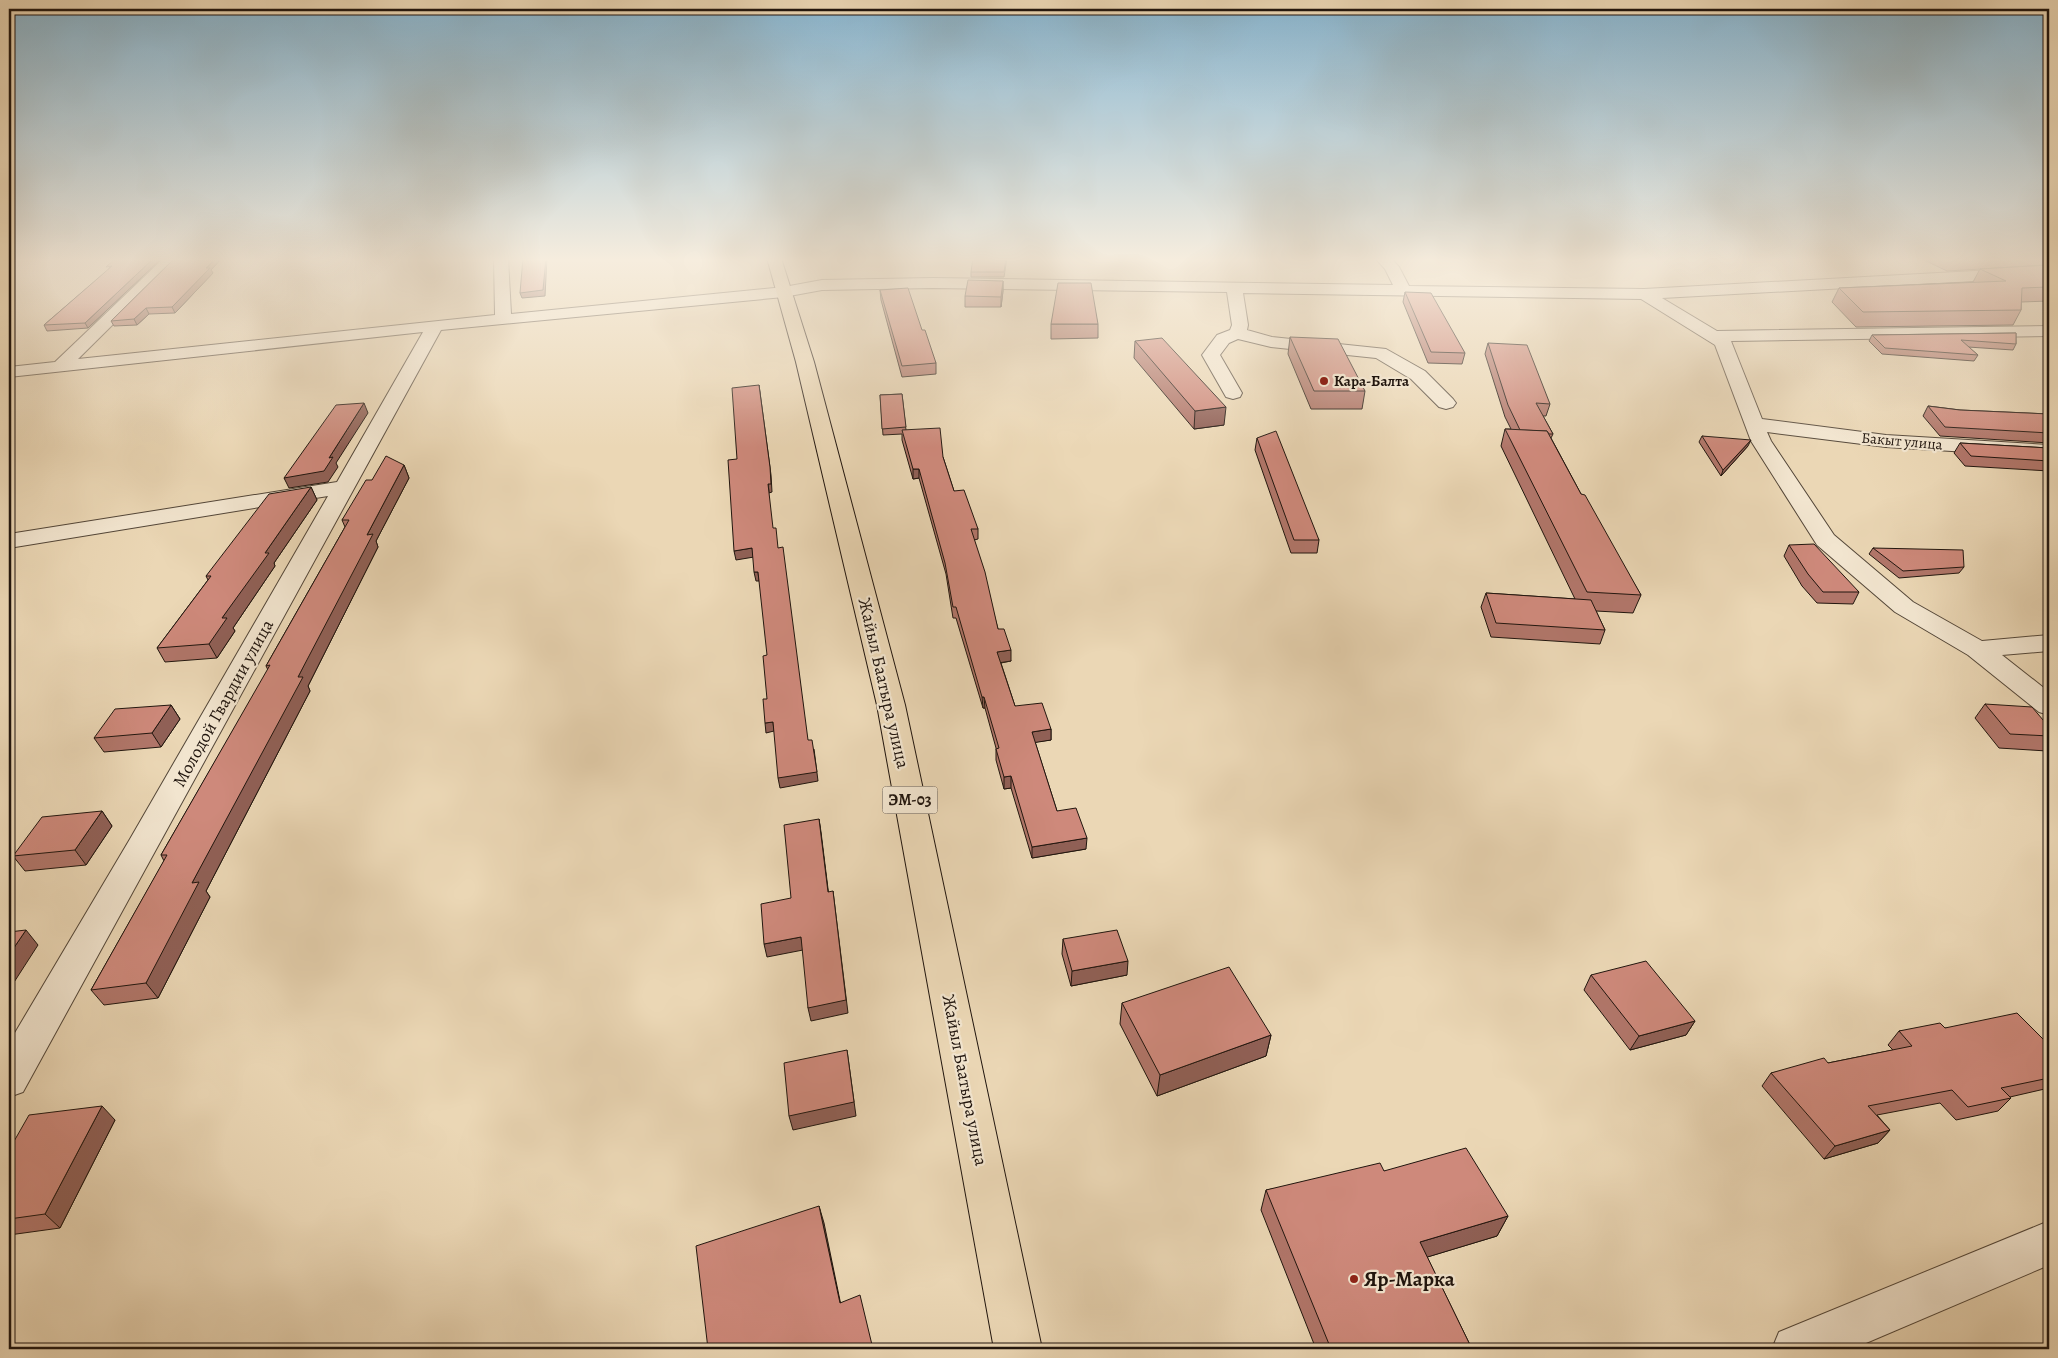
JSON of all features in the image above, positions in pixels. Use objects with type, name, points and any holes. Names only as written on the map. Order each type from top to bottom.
[{"type":"highway","name":"Жайыл Баатыра улица","points":[[793,321],[805,362],[891,705],[1018,1349]]},
{"type":"street","points":[[61,366],[107,321]]},
{"type":"street","points":[[9,372],[480,321]]},
{"type":"street","points":[[1237,333],[1239,321]]},
{"type":"street","points":[[1688,321],[1723,342],[1761,441],[1825,540],[1904,607],[1977,649],[2049,706]]},
{"type":"street","name":"Молодой Гвардии улица","points":[[9,1080],[137,857],[435,326]]},
{"type":"street","points":[[1712,336],[2049,331]]},
{"type":"street","points":[[1233,393],[1211,355],[1223,339],[1237,333],[1271,342],[1380,352],[1418,375],[1446,403]]},
{"type":"street","name":"Бакыт улица","points":[[1755,424],[1886,441],[2049,450]]},
{"type":"street","points":[[9,541],[345,487]]},
{"type":"street","points":[[1977,649],[2049,643]]},
{"type":"street","points":[[1796,1349],[2049,1243]]},
{"type":"building","points":[[48,321],[87,321],[85,323],[44,325]]},
{"type":"building","points":[[889,321],[919,321],[922,330],[925,330],[936,363],[902,366]]},
{"type":"building","points":[[1051,321],[1098,321],[1098,324],[1051,324]]},
{"type":"building","points":[[1418,321],[1447,321],[1465,353],[1431,352]]},
{"type":"building","points":[[2016,333],[2016,344],[1961,340],[1978,355],[1885,348],[1872,335]]},
{"type":"building","points":[[1290,337],[1338,339],[1365,391],[1314,391]]},
{"type":"building","points":[[1162,338],[1226,407],[1195,411],[1135,341]]},
{"type":"building","points":[[1488,343],[1527,345],[1550,404],[1536,403],[1553,434],[1549,434],[1547,431],[1520,430],[1508,405]]},
{"type":"building","points":[[759,385],[770,467],[771,484],[768,484],[773,528],[776,528],[778,548],[783,547],[808,740],[812,740],[817,772],[778,778],[773,722],[765,723],[763,699],[767,699],[763,656],[767,655],[758,572],[754,572],[752,548],[734,551],[728,460],[737,459],[732,388]]},
{"type":"building","points":[[902,394],[906,427],[882,429],[880,395]]},
{"type":"building","points":[[364,403],[329,458],[333,457],[324,471],[284,478],[336,405]]},
{"type":"building","points":[[1928,406],[1960,410],[2049,414],[2049,433],[1945,427]]},
{"type":"building","points":[[940,428],[943,457],[954,491],[964,490],[978,529],[971,529],[985,572],[998,629],[1004,629],[1011,650],[997,652],[1015,706],[1042,703],[1051,729],[1032,732],[1057,811],[1076,808],[1087,838],[1032,847],[1011,776],[1004,777],[996,749],[999,748],[984,697],[982,697],[956,607],[953,607],[945,563],[919,469],[913,469],[902,430]]},
{"type":"building","points":[[1505,429],[1547,431],[1581,494],[1585,495],[1641,595],[1587,592]]},
{"type":"building","points":[[1276,431],[1319,540],[1294,540],[1257,438]]},
{"type":"building","points":[[1702,436],[1751,440],[1723,470]]},
{"type":"building","points":[[1960,443],[2049,448],[2049,461],[1971,456]]},
{"type":"building","points":[[386,456],[404,465],[367,535],[373,534],[298,677],[303,677],[192,883],[199,882],[146,983],[91,990],[167,855],[161,855],[270,665],[266,666],[349,520],[342,520],[366,480],[372,480]]},
{"type":"building","points":[[311,487],[265,553],[269,553],[222,618],[227,618],[209,644],[157,648],[211,576],[206,576],[269,494]]},
{"type":"building","points":[[1814,544],[1859,592],[1823,592],[1808,574],[1789,545]]},
{"type":"building","points":[[1873,548],[1963,550],[1964,567],[1903,571]]},
{"type":"building","points":[[1486,593],[1591,600],[1605,630],[1496,623]]},
{"type":"building","points":[[1985,704],[2032,707],[2049,727],[2049,736],[2010,734]]},
{"type":"building","points":[[171,705],[152,733],[94,738],[115,709]]},
{"type":"building","points":[[102,811],[75,850],[13,856],[42,817]]},
{"type":"building","points":[[819,819],[828,892],[833,891],[846,1000],[808,1008],[801,937],[764,944],[761,904],[791,898],[784,825]]},
{"type":"building","points":[[26,930],[9,955],[9,932]]},
{"type":"building","points":[[1117,930],[1128,961],[1072,971],[1063,939]]},
{"type":"building","points":[[1646,961],[1695,1021],[1639,1036],[1591,975]]},
{"type":"building","points":[[1229,967],[1271,1035],[1160,1075],[1122,1003]]},
{"type":"building","points":[[2017,1013],[2049,1045],[2049,1078],[2001,1088],[2011,1098],[1968,1107],[1952,1090],[1868,1106],[1890,1130],[1835,1146],[1771,1073],[1824,1058],[1828,1063],[1912,1046],[1899,1031],[1940,1023],[1945,1028]]},
{"type":"building","points":[[847,1050],[854,1102],[789,1116],[784,1063]]},
{"type":"building","points":[[102,1106],[45,1214],[9,1219],[9,1150],[29,1115]]},
{"type":"building","points":[[1466,1148],[1508,1216],[1420,1242],[1472,1349],[1331,1349],[1266,1190],[1380,1163],[1384,1171]]},
{"type":"building","points":[[819,1206],[840,1303],[860,1295],[873,1349],[708,1349],[696,1246]]},
{"type":"place","name":"Кара-Балта","points":[[1324,381]]},
{"type":"place","name":"Яр-Марка","points":[[1354,1279]]}]
